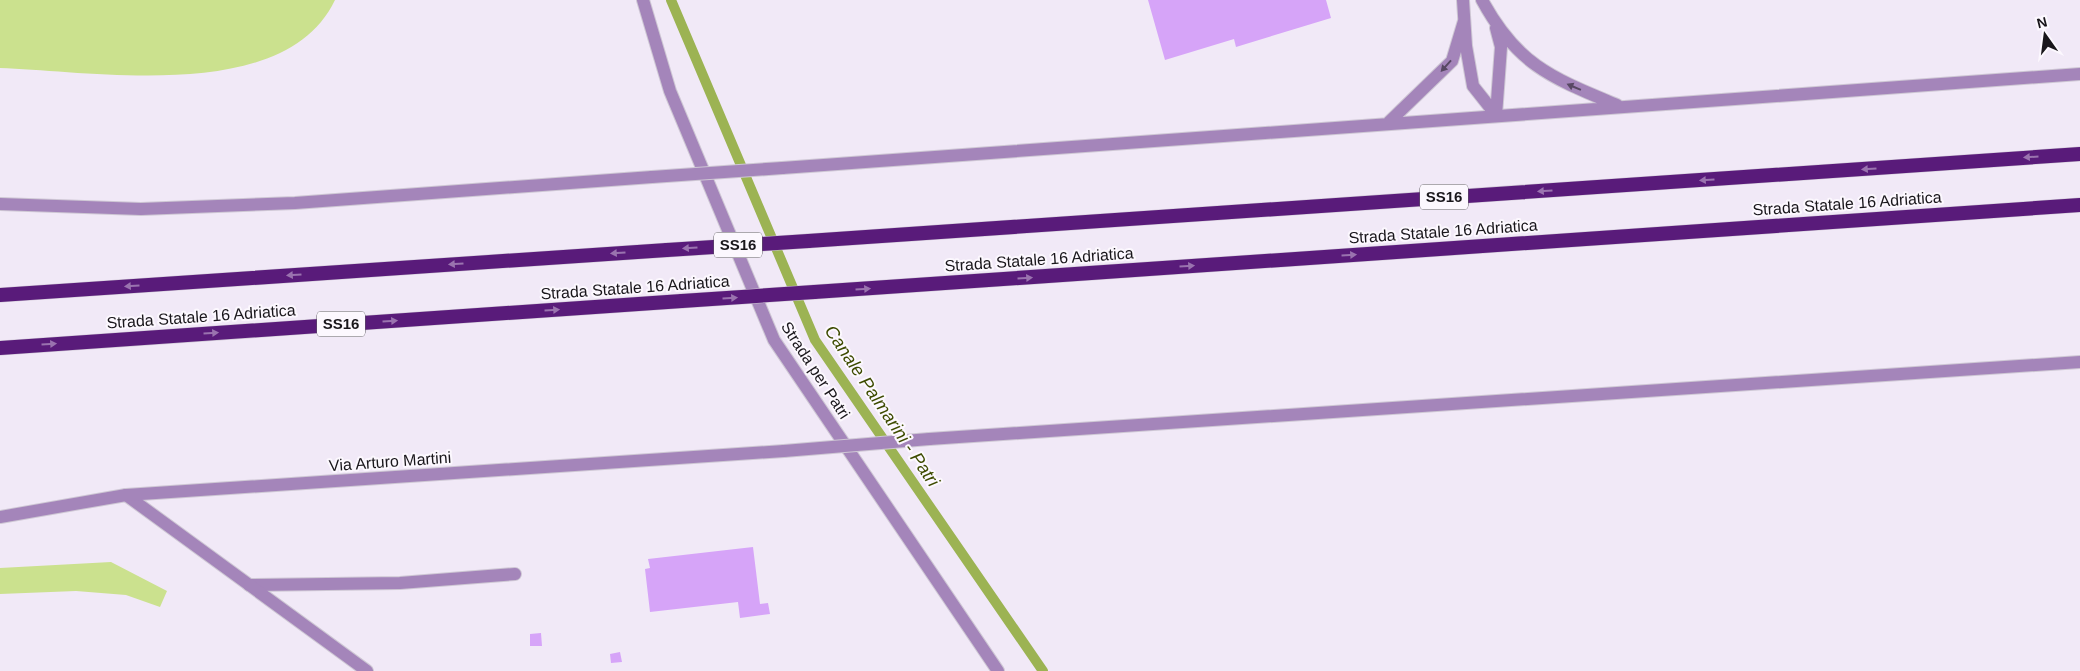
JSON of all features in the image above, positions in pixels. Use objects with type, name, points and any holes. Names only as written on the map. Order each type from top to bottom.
[{"type":"highway","name":"Strada Statale 16 Adriatica","points":[[0,296],[2080,154]]},
{"type":"highway","name":"Strada Statale 16 Adriatica","points":[[0,348],[2080,205]]},
{"type":"street","name":"Strada per Patri","points":[[643,0],[670,91],[774,340],[998,671]]},
{"type":"street","points":[[1462,0],[1473,86],[1496,114]]},
{"type":"street","points":[[1482,0],[1495,24],[1514,48],[1555,79],[1619,106]]},
{"type":"street","points":[[1389,122],[1452,61],[1464,21]]},
{"type":"street","points":[[1495,24],[1501,47],[1496,114]]},
{"type":"street","points":[[0,204],[141,209],[247,205],[782,168],[1496,114],[2080,74]]},
{"type":"street","name":"Via Arturo Martini","points":[[0,517],[126,495],[2080,362]]},
{"type":"street","points":[[126,495],[367,671]]},
{"type":"street","points":[[249,585],[400,583],[515,574]]},
{"type":"green space","points":[[0,0],[335,0],[310,33],[275,55],[232,68],[184,74],[135,75],[0,68]]},
{"type":"green space","points":[[111,562],[167,591],[160,607],[126,595],[76,591],[0,594],[0,568]]},
{"type":"building","points":[[1148,0],[1326,0],[1331,18],[1236,47],[1234,39],[1165,60]]},
{"type":"building","points":[[753,547],[760,604],[768,603],[770,614],[740,618],[738,602],[650,612],[645,569],[650,568],[648,559]]},
{"type":"building","points":[[541,633],[542,646],[530,646],[530,634]]},
{"type":"building","points":[[620,652],[622,662],[611,663],[610,654]]},
{"type":"waterway","name":"Canale Palmarini - Patri","points":[[671,0],[815,340],[1043,671]]}]
